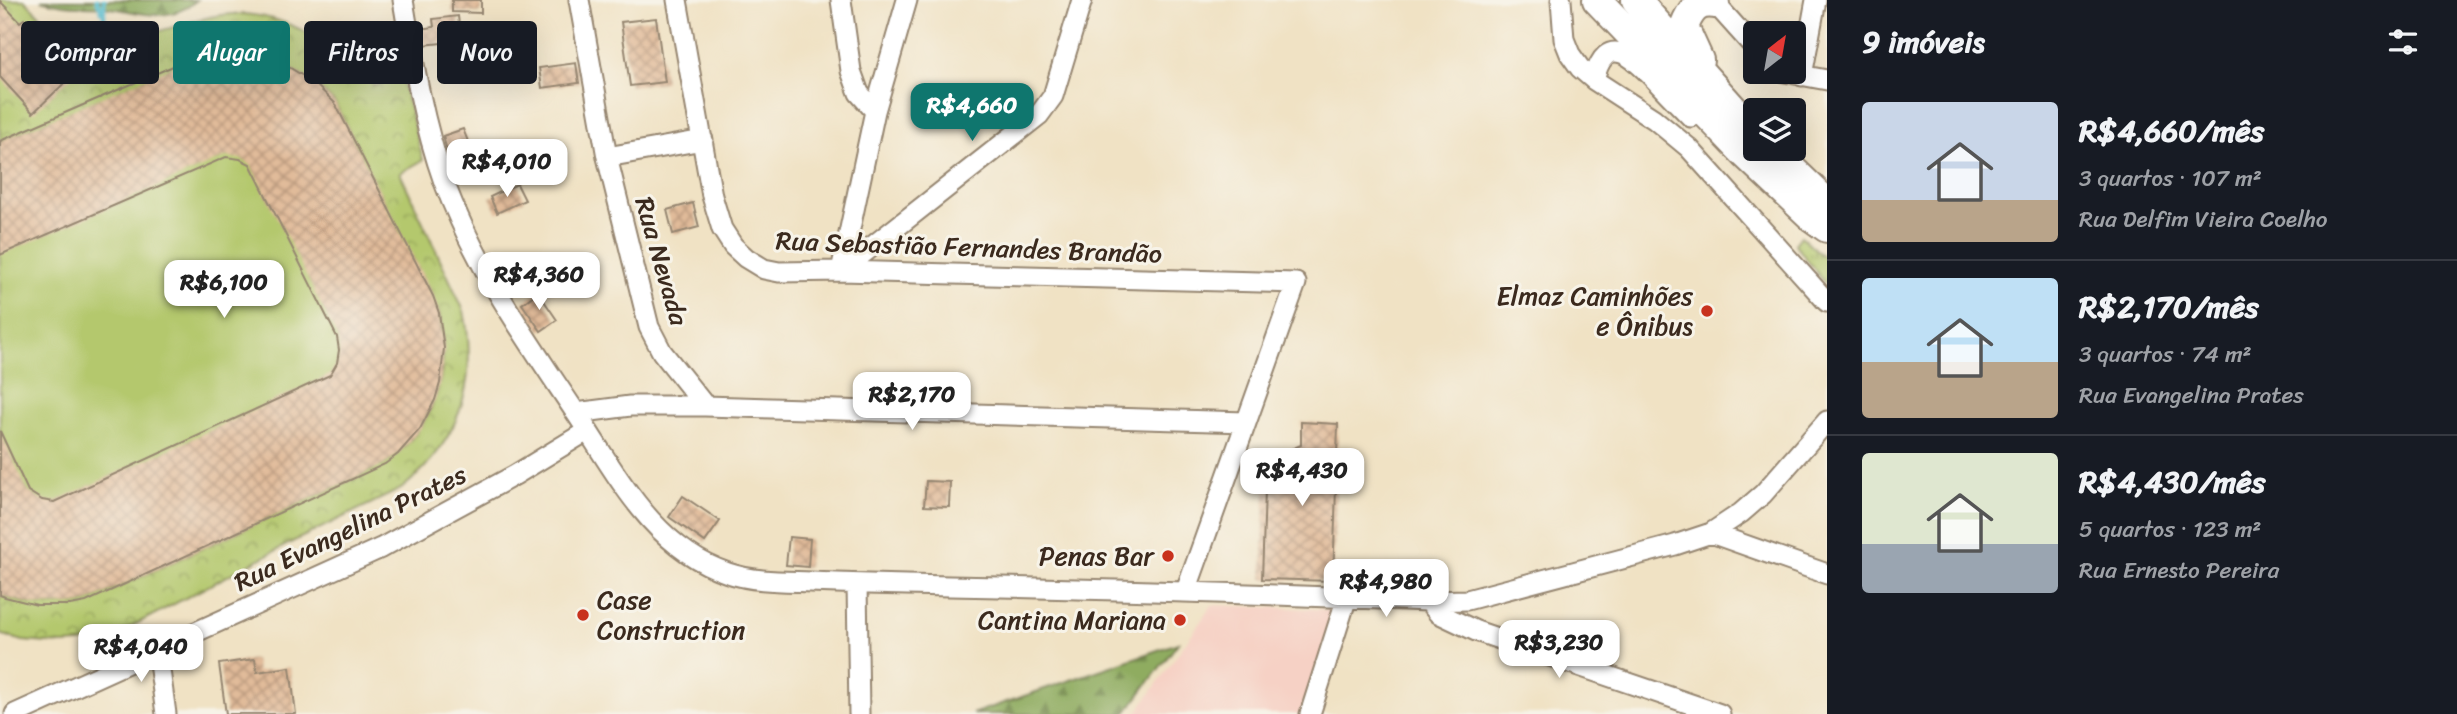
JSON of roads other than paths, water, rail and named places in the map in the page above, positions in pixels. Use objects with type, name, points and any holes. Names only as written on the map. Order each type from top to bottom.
[{"type":"highway","points":[[1597,0],[1743,132]]},
{"type":"highway","points":[[1636,0],[1710,81],[1743,126]]},
{"type":"highway","points":[[1710,81],[1684,27],[1689,14],[1696,7],[1705,2],[1714,2]]},
{"type":"highway","points":[[1771,161],[1823,221]]},
{"type":"street","points":[[402,0],[416,82],[445,183],[493,289],[612,470],[656,526],[684,551],[727,573],[762,580],[857,584],[1467,600],[1711,533],[1763,494],[1827,421]]},
{"type":"street","name":"Rua Nevada","points":[[579,0],[607,158],[649,327],[662,352],[705,406]]},
{"type":"street","name":"Rua Sebastião Fernandes Brandão","points":[[677,0],[712,196],[722,229],[733,246],[747,258],[764,268],[779,271],[1296,284],[1246,422]]},
{"type":"street","points":[[841,0],[851,71],[859,93],[875,111]]},
{"type":"street","points":[[841,271],[875,111],[906,0]]},
{"type":"street","points":[[841,271],[1039,115],[1054,96],[1082,0]]},
{"type":"street","points":[[1561,0],[1564,40],[1570,54],[1594,80],[1654,119],[1689,148],[1827,302]]},
{"type":"street","points":[[1806,32],[1816,0]]},
{"type":"street","points":[[1714,2],[1743,35]]},
{"type":"street","points":[[1594,80],[1605,57],[1619,52],[1626,54],[1693,120],[1743,140]]},
{"type":"street","points":[[1806,76],[1827,80]]},
{"type":"street","points":[[607,158],[703,140]]},
{"type":"street","points":[[576,412],[630,406],[705,406],[1246,422],[1186,591]]},
{"type":"street","name":"Rua Evangelina Prates","points":[[15,714],[381,548],[515,475],[587,431]]},
{"type":"street","points":[[1711,533],[1827,574]]},
{"type":"street","points":[[857,584],[859,714]]},
{"type":"street","points":[[1310,714],[1347,597]]},
{"type":"street","points":[[1428,601],[1438,613],[1476,631],[1720,714]]},
{"type":"street","points":[[157,648],[166,714]]},
{"type":"waterway","points":[[97,0],[102,12]]},
{"type":"waterway","points":[[104,0],[105,21]]},
{"type":"place","name":"Elmaz Caminhões e Ônibus","points":[[1707,311]]},
{"type":"place","name":"Penas Bar","points":[[1168,556]]},
{"type":"place","name":"Case Construction","points":[[583,615]]},
{"type":"place","name":"Cantina Mariana","points":[[1180,620]]}]
